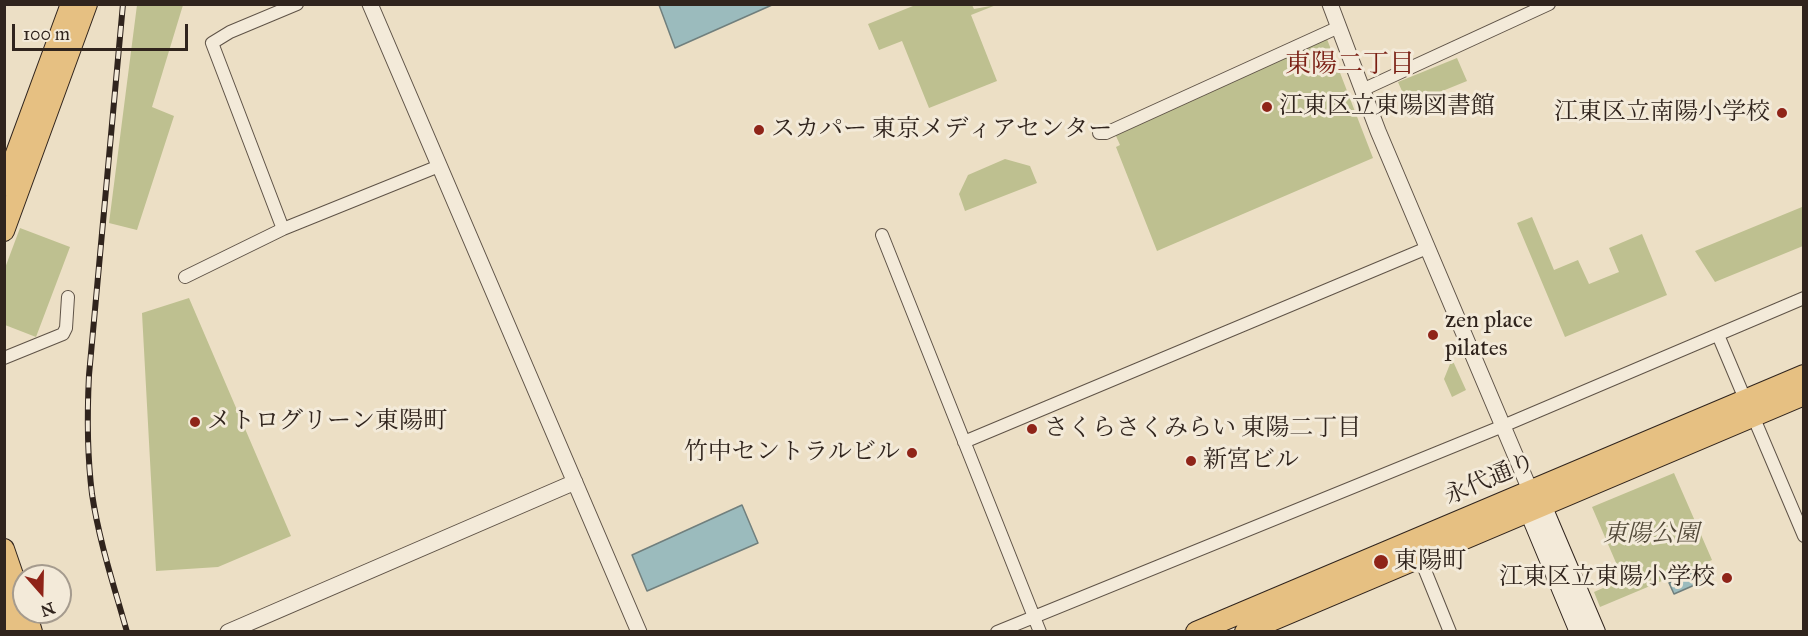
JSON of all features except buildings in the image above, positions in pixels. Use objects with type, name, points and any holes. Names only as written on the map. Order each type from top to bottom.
[{"type":"main road","points":[[4,186],[71,4]]},
{"type":"main road","points":[[4,231],[87,4]]},
{"type":"main road","name":"永代通り","points":[[1245,632],[1420,558],[1534,502],[1749,408],[1803,375]]},
{"type":"main road","name":"永代通り","points":[[1749,408],[1803,394]]},
{"type":"main road","points":[[1534,502],[1579,632]]},
{"type":"main road","points":[[1534,502],[1596,632]]},
{"type":"main road","name":"永代通り","points":[[1196,632],[1534,502]]},
{"type":"main road","points":[[4,549],[12,572]]},
{"type":"main road","points":[[4,594],[17,632]]},
{"type":"street","points":[[283,229],[212,43],[230,32],[297,4]]},
{"type":"street","points":[[370,4],[639,632]]},
{"type":"street","points":[[1330,4],[1362,90],[1534,502]]},
{"type":"street","points":[[1362,90],[1549,4]]},
{"type":"street","points":[[1099,134],[1106,133],[1339,27]]},
{"type":"street","points":[[185,277],[283,229],[439,166]]},
{"type":"street","points":[[882,234],[1040,632]]},
{"type":"street","points":[[964,442],[1427,248]]},
{"type":"street","points":[[4,358],[63,334],[66,328],[68,297]]},
{"type":"street","points":[[997,632],[1503,426],[1803,298]]},
{"type":"street","points":[[1718,335],[1803,534]]},
{"type":"street","points":[[228,632],[575,482]]},
{"type":"street","points":[[1420,558],[1450,632]]},
{"type":"green space","points":[[918,4],[972,5],[974,9],[996,5],[971,15],[997,81],[929,108],[902,41],[879,50],[868,24]]},
{"type":"green space","points":[[137,5],[183,5],[152,107],[174,116],[137,230],[109,223]]},
{"type":"green space","points":[[1325,34],[1373,158],[1157,251],[1116,147],[1120,145],[1113,129]]},
{"type":"green space","points":[[1457,58],[1467,81],[1408,105],[1398,82]]},
{"type":"green space","points":[[1005,159],[1030,166],[1037,183],[965,211],[959,194],[968,175]]},
{"type":"green space","points":[[1802,207],[1803,246],[1715,282],[1695,251]]},
{"type":"green space","points":[[1532,217],[1554,270],[1578,260],[1589,284],[1619,272],[1609,248],[1642,234],[1667,295],[1565,337],[1517,223]]},
{"type":"green space","points":[[20,228],[70,247],[36,337],[5,325],[5,268]]},
{"type":"green space","name":"メトログリーン東陽町","points":[[189,298],[291,536],[218,567],[156,571],[142,313]]},
{"type":"green space","points":[[1452,359],[1466,390],[1452,397],[1444,379]]},
{"type":"green space","name":"東陽公園","points":[[1674,473],[1712,560],[1600,607],[1594,592],[1623,579],[1592,507]]},
{"type":"water","points":[[659,5],[772,5],[675,48]]},
{"type":"water","points":[[742,505],[758,543],[647,591],[632,555]]},
{"type":"water","points":[[1708,566],[1713,577],[1674,594],[1669,583]]},
{"type":"railway","points":[[123,4],[89,375],[88,420],[89,464],[95,512],[127,632]]},
{"type":"place","name":"江東区立東陽図書館","points":[[1267,107]]},
{"type":"place","name":"江東区立南陽小学校","points":[[1782,113]]},
{"type":"place","name":"スカパー 東京メディアセンター","points":[[759,130]]},
{"type":"place","name":"zen place pilates","points":[[1433,335]]},
{"type":"place","name":"メトログリーン東陽町","points":[[195,422]]},
{"type":"place","name":"さくらさくみらい 東陽二丁目","points":[[1032,429]]},
{"type":"place","name":"竹中セントラルビル","points":[[912,453]]},
{"type":"place","name":"新宮ビル","points":[[1191,461]]},
{"type":"place","name":"東陽町","points":[[1381,562]]},
{"type":"place","name":"江東区立東陽小学校","points":[[1727,578]]},
{"type":"district","name":"東陽二丁目","points":[[1350,66]]}]
